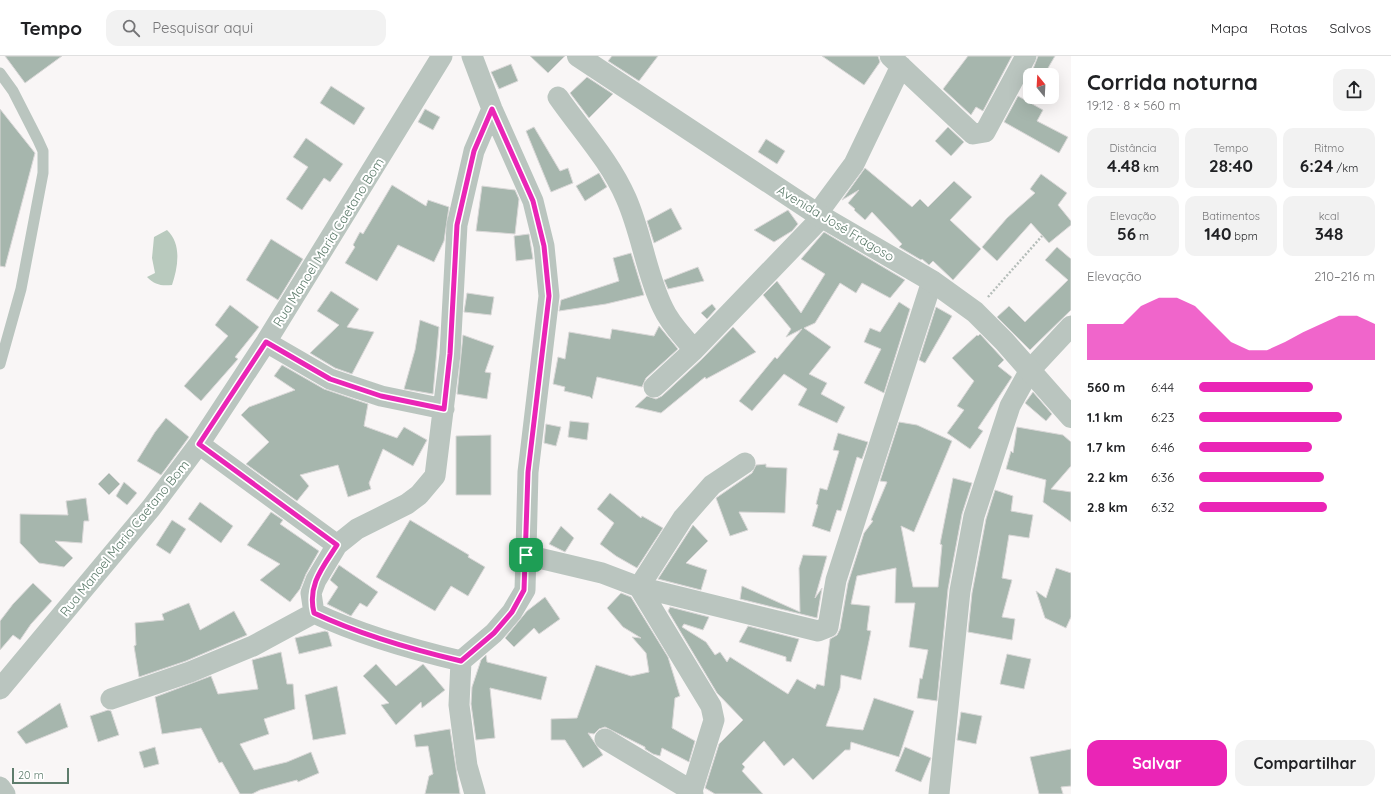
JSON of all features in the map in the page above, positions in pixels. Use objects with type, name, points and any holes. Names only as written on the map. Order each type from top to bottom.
[{"type":"street","name":"Rua Manoel Maria Caetano Bom","points":[[0,689],[152,508],[199,444],[266,342],[442,56]]},
{"type":"street","points":[[472,56],[492,109],[533,201],[544,246],[549,296],[528,472],[524,590],[512,612],[494,633],[461,661],[459,705],[467,766],[479,793]]},
{"type":"street","name":"Avenida José Fragoso","points":[[578,56],[819,216],[932,281],[975,312],[1030,370],[1071,417]]},
{"type":"street","points":[[654,387],[694,350],[819,216],[854,164],[896,61],[973,134],[979,134],[985,132],[1026,56]]},
{"type":"street","points":[[558,97],[616,176],[627,199],[638,229],[658,298],[669,319],[694,350]]},
{"type":"street","points":[[314,613],[311,593],[316,580],[337,545],[357,529],[407,504],[425,490],[435,476],[450,354],[457,225],[474,151],[492,109]]},
{"type":"street","points":[[526,555],[602,573],[639,587],[818,631],[828,627],[836,580],[932,281]]},
{"type":"street","points":[[939,794],[960,591],[974,516],[1010,406],[1030,370],[1071,326]]},
{"type":"street","points":[[266,342],[330,379],[381,396],[444,409]]},
{"type":"street","points":[[199,444],[337,545]]},
{"type":"street","points":[[639,587],[684,518],[712,485],[745,463]]},
{"type":"street","points":[[605,739],[693,792],[714,720],[711,706],[639,587]]},
{"type":"street","points":[[314,613],[341,625],[384,640],[461,661]]},
{"type":"street","points":[[111,699],[190,672],[253,646],[314,613]]},
{"type":"street","points":[[0,787],[5,794]]},
{"type":"lane","points":[[0,73],[13,91],[43,151],[44,173],[21,289],[0,364]]},
{"type":"path","points":[[975,312],[1042,236]]},
{"type":"shaded area","points":[[167,230],[172,236],[177,249],[176,271],[172,285],[158,284],[147,277],[155,273],[152,258],[154,237]]},
{"type":"building","points":[[5,56],[62,56],[25,83]]},
{"type":"building","points":[[530,56],[565,56],[548,73]]},
{"type":"building","points":[[612,56],[658,56],[639,81],[608,61]]},
{"type":"building","points":[[822,56],[878,56],[880,62],[864,85]]},
{"type":"building","points":[[968,56],[1012,56],[983,111],[976,107],[971,115],[943,89]]},
{"type":"building","points":[[1038,56],[1055,56],[1048,68],[1033,68]]},
{"type":"building","points":[[511,64],[518,81],[499,89],[491,72]]},
{"type":"building","points":[[587,77],[613,94],[589,118],[570,93]]},
{"type":"building","points":[[331,86],[365,108],[354,125],[320,103]]},
{"type":"building","points":[[1018,96],[1023,99],[1023,104],[1032,104],[1043,110],[1037,121],[1068,137],[1059,153],[1004,122]]},
{"type":"building","points":[[0,109],[35,153],[5,267],[0,266]]},
{"type":"building","points":[[425,109],[440,117],[433,130],[418,122]]},
{"type":"building","points":[[534,127],[560,171],[568,168],[573,183],[551,192],[526,131]]},
{"type":"building","points":[[948,127],[964,142],[951,156],[935,141]]},
{"type":"building","points":[[306,138],[343,164],[330,182],[324,178],[302,210],[286,199],[308,167],[293,157]]},
{"type":"building","points":[[766,139],[785,151],[777,164],[758,152]]},
{"type":"building","points":[[865,168],[912,207],[920,199],[928,207],[954,181],[972,197],[950,220],[981,249],[953,280],[933,261],[929,265],[922,259],[921,260],[899,247],[902,244],[872,212],[865,220],[854,210],[855,209],[848,203],[859,190],[842,200]]},
{"type":"building","points":[[599,173],[607,187],[585,201],[576,186]]},
{"type":"building","points":[[1041,174],[1067,193],[1058,205],[1071,221],[1071,225],[1049,243],[1031,223],[997,261],[982,247],[1007,218],[1035,193],[1030,189]]},
{"type":"building","points":[[392,185],[426,206],[428,200],[449,207],[444,241],[434,262],[398,245],[377,281],[345,263],[355,247],[353,245],[360,232],[363,234]]},
{"type":"building","points":[[482,186],[515,190],[519,199],[515,234],[476,231]]},
{"type":"building","points":[[671,208],[682,229],[654,243],[647,221]]},
{"type":"building","points":[[788,210],[798,224],[792,231],[774,242],[754,230]]},
{"type":"building","points":[[824,232],[905,280],[890,298],[862,283],[856,293],[840,283],[815,323],[804,328],[831,347],[809,374],[827,383],[821,394],[845,407],[837,423],[798,405],[807,389],[784,374],[752,411],[739,401],[775,357],[777,359],[802,329],[786,337],[791,329],[763,295],[777,281],[801,313],[825,274],[801,259]]},
{"type":"building","points":[[529,234],[533,259],[516,261],[514,236]]},
{"type":"building","points":[[271,239],[303,259],[278,300],[246,280]]},
{"type":"building","points":[[1057,247],[1071,259],[1071,310],[1030,350],[997,317],[1009,306],[1025,322],[1068,280],[1045,260]]},
{"type":"building","points":[[631,253],[644,295],[606,304],[559,311],[561,300],[619,281],[613,258]]},
{"type":"building","points":[[698,267],[704,281],[668,289],[664,280]]},
{"type":"building","points":[[331,291],[359,309],[347,327],[374,332],[352,374],[335,368],[310,353],[339,325],[317,311]]},
{"type":"building","points":[[467,293],[494,297],[491,315],[464,312]]},
{"type":"building","points":[[899,302],[910,309],[884,393],[864,383],[881,349],[864,342],[870,328],[880,332]]},
{"type":"building","points":[[712,304],[716,309],[707,319],[701,313]]},
{"type":"building","points":[[230,305],[259,327],[235,357],[238,359],[201,401],[184,386],[228,336],[215,325]]},
{"type":"building","points":[[936,307],[952,316],[925,363],[919,360]]},
{"type":"building","points":[[420,320],[439,327],[433,394],[404,389],[415,350]]},
{"type":"building","points":[[659,326],[678,349],[646,378],[642,387],[597,377],[592,399],[590,397],[564,391],[565,387],[553,384],[558,357],[565,359],[569,332],[610,339],[612,329],[654,336]]},
{"type":"building","points":[[733,327],[756,352],[706,379],[705,377],[661,413],[635,407],[647,396],[656,399],[662,396],[702,359]]},
{"type":"building","points":[[980,334],[1004,360],[998,366],[1012,377],[978,428],[983,431],[970,449],[947,433],[964,410],[957,406],[974,381],[952,358]]},
{"type":"building","points":[[463,335],[494,346],[485,372],[491,373],[487,399],[457,394]]},
{"type":"building","points":[[282,365],[324,389],[368,404],[364,426],[397,438],[404,427],[427,440],[413,466],[383,449],[369,483],[371,489],[348,497],[338,465],[300,475],[309,486],[297,501],[246,464],[269,442],[241,415],[249,407],[295,390],[274,376]]},
{"type":"building","points":[[1033,392],[1052,414],[1046,421],[1025,403]]},
{"type":"building","points":[[166,418],[189,437],[161,475],[137,461],[155,432]]},
{"type":"building","points":[[570,421],[589,423],[587,440],[568,437]]},
{"type":"building","points":[[899,422],[917,425],[952,441],[914,532],[901,526],[913,587],[938,587],[942,545],[940,544],[953,478],[972,483],[962,514],[948,589],[937,701],[917,698],[920,678],[922,679],[928,650],[909,647],[915,603],[895,603],[896,568],[857,576],[851,604],[870,606],[867,630],[871,631],[861,680],[841,675],[840,688],[826,726],[863,730],[874,698],[914,711],[899,757],[851,742],[850,750],[845,750],[813,780],[793,758],[784,766],[764,741],[742,764],[745,767],[742,771],[763,794],[715,794],[705,788],[719,744],[743,720],[717,693],[668,611],[670,607],[709,617],[703,630],[684,624],[682,627],[706,642],[715,655],[720,652],[727,662],[730,657],[788,694],[797,679],[815,689],[817,684],[824,686],[830,639],[837,635],[840,629],[848,583],[864,533],[873,521],[871,520],[887,482],[880,481]]},
{"type":"building","points":[[546,424],[561,427],[556,446],[544,443]]},
{"type":"building","points":[[1017,427],[1063,435],[1071,442],[1071,466],[1051,489],[1071,492],[1071,522],[1043,502],[1046,480],[1006,469],[1011,451],[1013,453]]},
{"type":"building","points":[[838,433],[868,442],[862,459],[857,457],[841,511],[837,510],[830,532],[812,526],[818,505],[816,504],[820,488],[827,490],[839,451],[833,450]]},
{"type":"building","points":[[491,435],[491,495],[456,495],[456,436]]},
{"type":"building","points":[[766,464],[766,467],[787,468],[785,513],[739,512],[748,530],[730,536],[716,498],[752,473],[756,465]]},
{"type":"building","points":[[109,473],[120,484],[109,495],[98,484]]},
{"type":"building","points":[[124,482],[137,493],[127,505],[116,496]]},
{"type":"building","points":[[995,490],[1013,496],[1011,511],[1033,515],[1029,538],[1009,535],[1002,578],[1012,580],[1002,617],[1015,619],[1012,640],[968,632],[972,593],[986,519]]},
{"type":"building","points":[[610,493],[641,518],[642,516],[663,528],[637,568],[616,556],[600,544],[614,523],[597,509]]},
{"type":"building","points":[[86,498],[89,521],[84,521],[82,543],[55,541],[73,558],[64,567],[39,563],[20,543],[20,514],[68,515],[66,501]]},
{"type":"building","points":[[200,502],[233,526],[221,543],[188,519]]},
{"type":"building","points":[[271,512],[283,520],[280,524],[319,551],[306,574],[300,589],[290,602],[260,580],[280,564],[247,545]]},
{"type":"building","points":[[172,520],[186,529],[170,554],[156,545]]},
{"type":"building","points":[[410,520],[469,555],[468,557],[485,567],[468,596],[451,586],[435,611],[376,577]]},
{"type":"building","points":[[693,525],[708,541],[686,563],[707,570],[701,590],[658,579]]},
{"type":"building","points":[[561,526],[574,538],[565,552],[549,544]]},
{"type":"building","points":[[803,555],[827,556],[815,598],[822,588],[817,618],[740,599],[742,586],[800,612],[799,568]]},
{"type":"building","points":[[339,565],[378,592],[367,607],[360,603],[351,616],[327,604],[338,587],[330,580]]},
{"type":"building","points":[[1056,568],[1071,573],[1071,617],[1066,628],[1045,618],[1036,591],[1046,598]]},
{"type":"building","points":[[33,583],[52,601],[31,624],[20,640],[13,635],[0,650],[0,621],[13,604]]},
{"type":"building","points":[[621,593],[631,597],[668,657],[680,696],[675,698],[672,728],[695,741],[689,762],[662,748],[660,756],[653,754],[645,749],[645,747],[605,727],[599,729],[594,734],[588,733],[603,755],[583,768],[565,740],[551,740],[551,719],[577,718],[596,665],[631,676],[649,672],[646,653],[632,637],[641,638],[623,627],[607,608]]},
{"type":"building","points":[[545,597],[560,619],[539,634],[534,628],[514,647],[505,638],[527,611]]},
{"type":"building","points":[[189,603],[200,630],[234,611],[247,635],[186,661],[139,677],[134,646],[136,645],[135,623],[164,620],[162,614]]},
{"type":"building","points":[[748,626],[799,639],[791,662],[786,661],[786,657],[739,642]]},
{"type":"building","points":[[325,631],[328,632],[332,646],[299,654],[295,638]]},
{"type":"building","points":[[281,652],[287,684],[293,684],[295,709],[264,719],[269,734],[240,744],[254,770],[287,762],[311,752],[319,773],[298,782],[297,780],[260,790],[252,794],[240,794],[222,762],[219,763],[201,728],[162,734],[155,697],[211,676],[218,694],[258,689],[252,660]]},
{"type":"building","points":[[1007,654],[1031,659],[1024,689],[1000,684]]},
{"type":"building","points":[[486,655],[487,662],[547,677],[541,700],[490,688],[495,738],[476,740],[471,704],[472,687],[481,660]]},
{"type":"building","points":[[376,664],[396,686],[423,664],[445,690],[422,708],[421,702],[396,725],[381,705],[389,703],[363,676]]},
{"type":"building","points":[[337,686],[346,734],[313,740],[305,695]]},
{"type":"building","points":[[60,703],[68,727],[26,744],[17,732]]},
{"type":"building","points":[[108,710],[111,711],[119,735],[98,742],[90,716]]},
{"type":"building","points":[[961,712],[982,716],[976,744],[957,740]]},
{"type":"building","points":[[450,729],[460,794],[425,794],[429,776],[433,774],[428,746],[416,747],[414,735]]},
{"type":"building","points":[[155,747],[159,764],[144,768],[139,752]]},
{"type":"building","points":[[905,747],[931,758],[921,782],[895,771]]},
{"type":"building","points":[[1071,749],[1071,786],[1061,787],[1063,794],[1039,794],[1030,757]]},
{"type":"route","points":[[492,109],[533,201],[544,246],[549,296],[528,472],[526,555],[524,590],[512,612],[494,633],[461,661],[418,651],[384,640],[341,625],[314,613],[311,602],[311,593],[316,580],[337,545],[199,444],[266,342],[330,379],[381,396],[444,409],[450,354],[457,225],[474,151],[492,109]]}]
